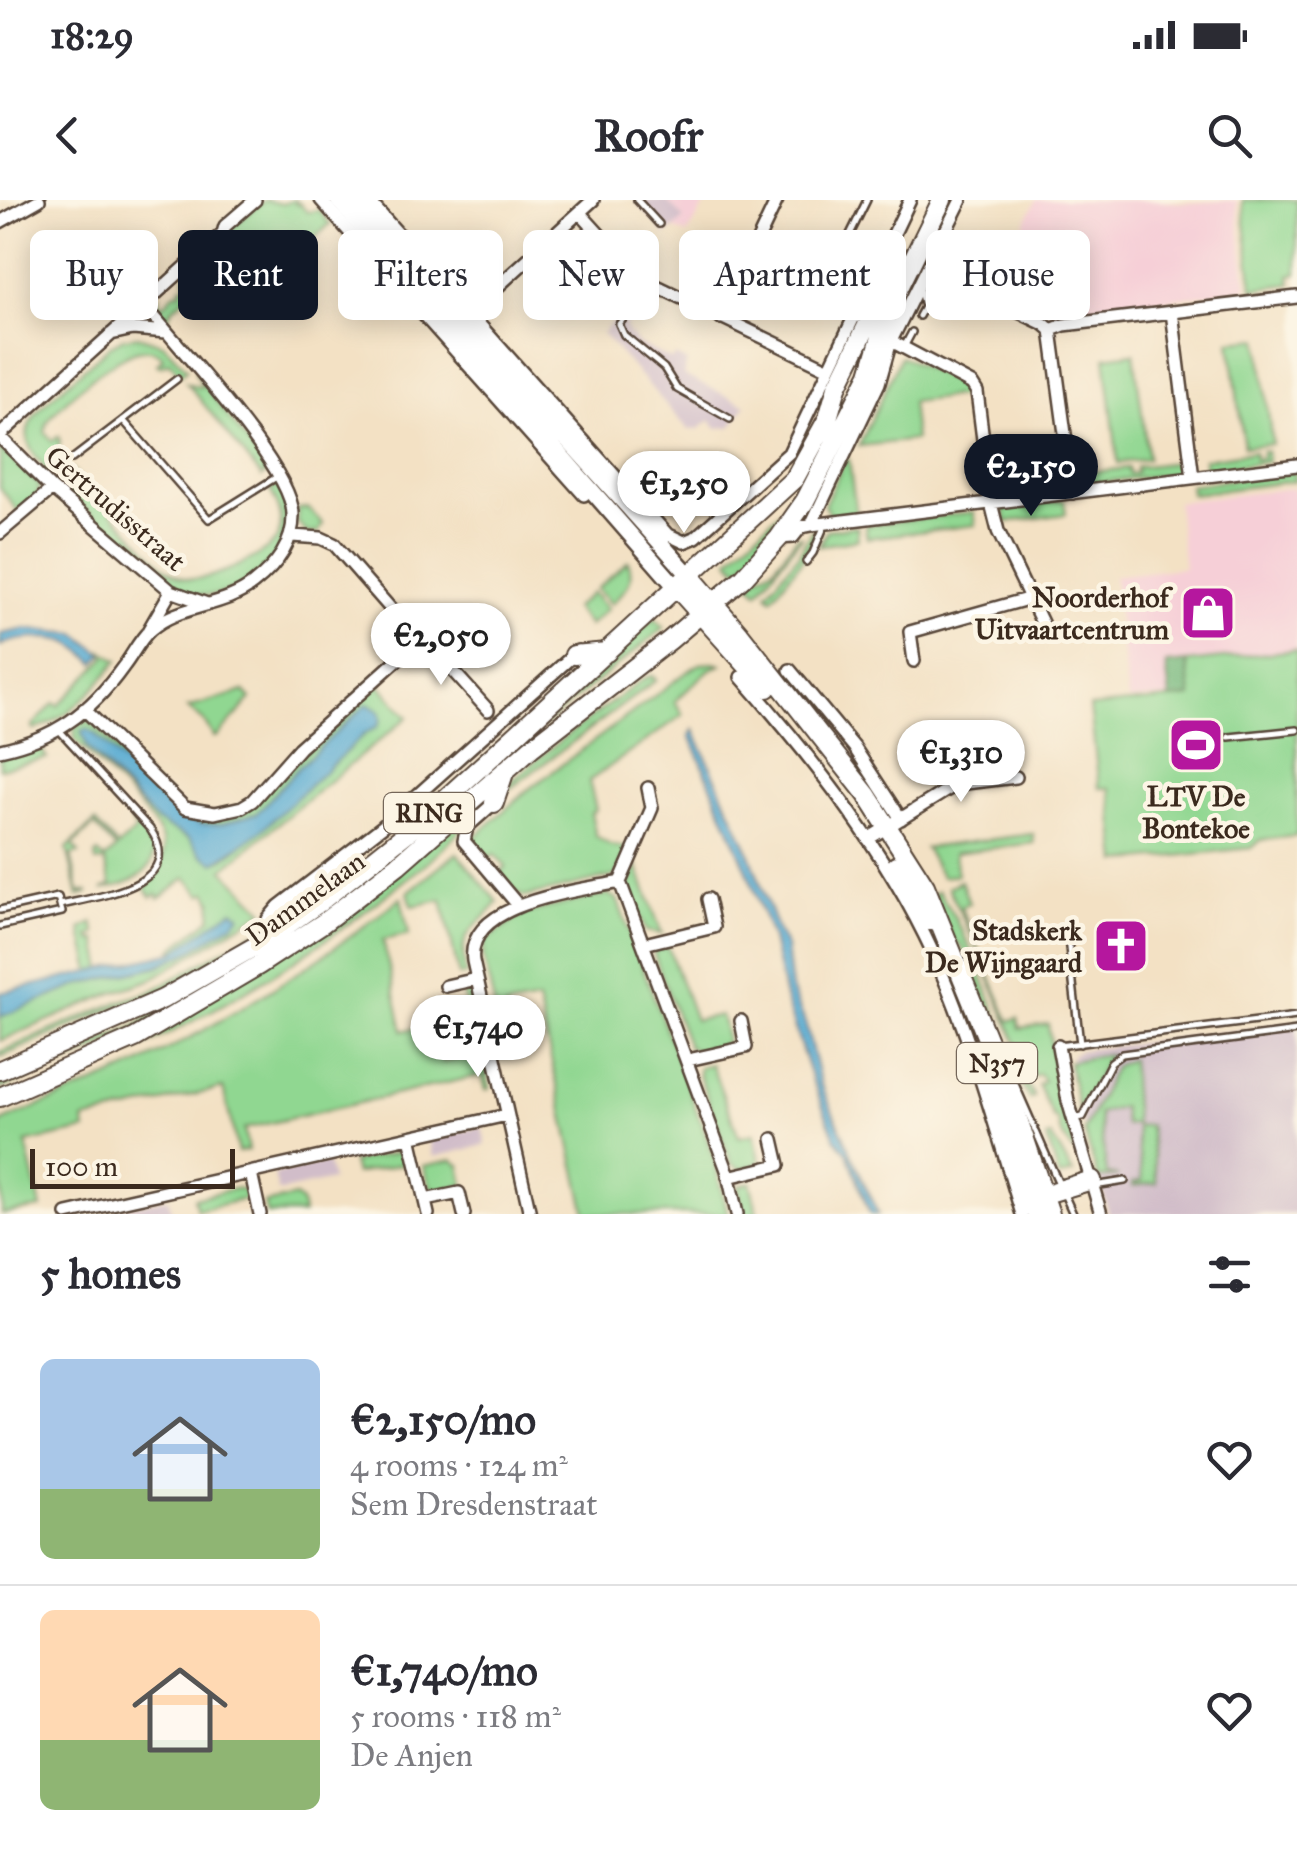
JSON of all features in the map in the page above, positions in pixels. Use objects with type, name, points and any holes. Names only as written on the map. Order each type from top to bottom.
[{"type":"main road","name":"RING","points":[[683,582],[764,510],[800,470],[828,418],[825,396],[860,343],[928,200]]},
{"type":"main road","name":"RING","points":[[707,608],[779,538],[805,501],[878,363],[891,304],[942,200]]},
{"type":"main road","points":[[345,201],[455,324],[636,509],[683,582]]},
{"type":"main road","points":[[455,324],[592,496],[683,582]]},
{"type":"main road","points":[[860,343],[857,367],[861,371],[878,363]]},
{"type":"main road","name":"N357","points":[[683,582],[769,674],[858,784],[884,830]]},
{"type":"main road","name":"Dammelaan","points":[[0,1070],[162,1000],[320,902],[412,828],[683,582]]},
{"type":"main road","name":"N357","points":[[707,608],[741,667],[832,767],[925,886],[970,1030],[1039,1202],[1050,1214]]},
{"type":"main road","name":"Dammelaan","points":[[0,1096],[135,1038],[259,965],[362,893],[506,770],[707,608]]},
{"type":"main road","points":[[578,652],[608,652]]},
{"type":"main road","points":[[769,674],[790,670]]},
{"type":"main road","points":[[494,803],[506,770]]},
{"type":"main road","points":[[260,942],[268,920]]},
{"type":"main road","name":"N357","points":[[944,949],[1018,1116],[1039,1202]]},
{"type":"main road","points":[[1039,1202],[1092,1183]]},
{"type":"street","points":[[0,222],[39,200]]},
{"type":"street","points":[[158,292],[224,233],[225,226],[254,200]]},
{"type":"street","points":[[321,200],[455,324]]},
{"type":"street","points":[[368,200],[455,324]]},
{"type":"street","points":[[455,324],[577,208],[593,200]]},
{"type":"street","points":[[764,230],[778,200]]},
{"type":"street","points":[[636,509],[675,540],[689,542],[784,459],[825,396],[829,369],[910,200]]},
{"type":"street","points":[[946,230],[960,200]]},
{"type":"street","points":[[577,208],[596,230]]},
{"type":"street","points":[[811,525],[878,363],[926,272]]},
{"type":"street","points":[[1051,330],[1064,325],[1297,297]]},
{"type":"street","points":[[1172,312],[1193,478]]},
{"type":"street","points":[[0,436],[126,320]]},
{"type":"street","points":[[148,631],[207,604],[237,596],[278,559],[292,536],[292,505],[278,476],[214,388],[157,320]]},
{"type":"street","points":[[725,320],[829,369]]},
{"type":"street","points":[[1036,320],[1051,330],[1074,493]]},
{"type":"street","points":[[109,335],[133,328],[166,332]]},
{"type":"street","points":[[891,341],[972,384],[998,531],[1045,628]]},
{"type":"street","name":"Gertrudisstraat","points":[[0,436],[52,489],[170,590],[207,604]]},
{"type":"street","points":[[779,538],[792,537],[801,527],[811,525],[1297,465]]},
{"type":"street","points":[[0,533],[52,489]]},
{"type":"street","points":[[84,709],[178,804],[192,811],[223,812],[252,801],[299,748],[404,654],[409,641],[404,624],[330,541],[292,536]]},
{"type":"street","points":[[0,750],[38,741],[60,730],[84,709],[113,680],[148,631],[170,590]]},
{"type":"street","points":[[914,660],[910,632],[1030,598]]},
{"type":"street","points":[[409,641],[436,652],[488,710]]},
{"type":"street","name":"Dammelaan","points":[[268,920],[279,906],[383,826],[578,652]]},
{"type":"street","points":[[790,670],[854,746],[909,905],[944,949]]},
{"type":"street","points":[[932,734],[957,784]]},
{"type":"street","points":[[884,830],[957,784],[1016,777]]},
{"type":"street","points":[[648,788],[652,808],[620,882],[688,1060],[737,1214]]},
{"type":"street","points":[[494,803],[464,833],[468,850],[517,904]]},
{"type":"street","points":[[530,1214],[472,950],[476,936],[517,904],[620,882]]},
{"type":"street","points":[[644,944],[714,927],[708,899]]},
{"type":"street","points":[[446,986],[477,979]]},
{"type":"street","points":[[688,1060],[746,1046],[740,1021]]},
{"type":"street","points":[[1058,1046],[1062,1077],[1102,1214]]},
{"type":"street","points":[[68,1214],[507,1115]]},
{"type":"street","points":[[410,1137],[428,1214]]},
{"type":"street","points":[[728,1177],[779,1166],[773,1139]]},
{"type":"street","points":[[251,1173],[260,1214]]},
{"type":"street","points":[[424,1200],[459,1192],[464,1214]]},
{"type":"lane","points":[[637,200],[659,224]]},
{"type":"lane","points":[[852,230],[867,200]]},
{"type":"lane","points":[[918,286],[924,306],[919,316]]},
{"type":"lane","points":[[623,320],[619,324],[624,335],[664,368],[678,389],[730,419]]},
{"type":"lane","points":[[904,347],[912,332]]},
{"type":"lane","points":[[72,459],[177,380]]},
{"type":"lane","points":[[123,420],[209,519],[278,476]]},
{"type":"lane","points":[[806,562],[814,553],[825,524]]},
{"type":"lane","points":[[60,730],[150,829],[158,849],[154,868],[138,884],[60,905]]},
{"type":"lane","points":[[1229,737],[1297,730]]},
{"type":"lane","points":[[0,910],[58,898],[62,912],[0,926]]},
{"type":"lane","points":[[1068,939],[1080,1044]]},
{"type":"lane","points":[[1058,1046],[1297,1016]]},
{"type":"lane","points":[[1074,1119],[1084,1116],[1110,1062],[1122,1054],[1297,1031]]},
{"type":"lane","points":[[1092,1183],[1125,1181]]},
{"type":"lane","points":[[1039,1202],[1073,1214]]},
{"type":"shaded area","points":[[634,200],[666,200],[684,219],[666,235]]},
{"type":"shaded area","points":[[666,200],[708,200],[690,230],[673,229],[684,219]]},
{"type":"shaded area","points":[[1036,200],[1236,200],[1247,289],[1090,310],[1090,230],[1022,230]]},
{"type":"shaded area","points":[[615,320],[629,320],[628,333],[639,344],[672,360],[675,356],[687,362],[683,375],[746,405],[731,427],[717,428],[710,420],[699,429],[689,430],[602,333]]},
{"type":"shaded area","name":"Noorderhof Uitvaartcentrum","points":[[1294,488],[1297,650],[1167,664],[1170,697],[1128,700],[1114,576],[1184,568],[1177,502]]},
{"type":"shaded area","points":[[1297,1023],[1297,1214],[1109,1214],[1067,1067],[1071,1056],[1077,1051]]},
{"type":"shaded area","points":[[482,1127],[486,1145],[433,1157],[429,1139]]},
{"type":"shaded area","points":[[327,1162],[332,1180],[278,1192],[274,1174]]},
{"type":"shaded area","points":[[168,1198],[172,1214],[116,1214],[115,1210]]},
{"type":"green space","points":[[265,200],[282,204],[295,200],[307,212],[319,210],[330,224],[318,235],[318,230],[230,228]]},
{"type":"green space","points":[[1242,200],[1297,200],[1297,274],[1290,275],[1291,284],[1253,289]]},
{"type":"green space","points":[[175,292],[178,304],[168,316],[170,328],[158,314],[158,298],[160,296],[160,304],[164,305]]},
{"type":"green space","points":[[138,336],[163,344],[187,369],[180,375],[170,362],[159,366],[163,358],[160,354],[144,350],[120,359],[91,379],[47,423],[45,432],[52,441],[59,436],[56,450],[66,463],[51,474],[31,449],[28,428],[33,418],[110,346],[123,338]]},
{"type":"green space","points":[[1259,338],[1272,444],[1244,447],[1230,341]]},
{"type":"green space","points":[[1134,353],[1148,459],[1118,463],[1105,357]]},
{"type":"green space","points":[[901,356],[956,383],[966,395],[911,402],[915,440],[859,446]]},
{"type":"green space","points":[[194,371],[269,471],[262,477],[187,383],[202,385]]},
{"type":"green space","points":[[0,448],[40,485],[37,497],[18,512],[0,487]]},
{"type":"green space","points":[[1262,451],[1267,451],[1268,462],[1205,470],[1204,459],[1254,452],[1255,459],[1262,458]]},
{"type":"green space","points":[[846,458],[856,513],[830,516],[824,505]]},
{"type":"green space","points":[[1178,462],[1180,473],[1086,484],[1085,473],[1128,468],[1129,474],[1136,473],[1136,467]]},
{"type":"green space","points":[[72,470],[164,567],[185,578],[202,578],[227,570],[273,543],[281,518],[270,490],[279,485],[287,508],[286,532],[269,563],[240,586],[223,593],[188,593],[172,584],[54,482],[73,490],[76,487]]},
{"type":"green space","points":[[1294,472],[1295,481],[1191,494],[1190,485]]},
{"type":"green space","points":[[793,500],[796,502],[739,570],[729,559]]},
{"type":"green space","points":[[1064,500],[1066,514],[1006,522],[1004,508]]},
{"type":"green space","points":[[308,508],[323,524],[318,533],[307,533],[298,523],[297,509]]},
{"type":"green space","points":[[974,512],[976,525],[867,538],[865,525]]},
{"type":"green space","points":[[857,526],[858,539],[819,546],[827,530]]},
{"type":"green space","points":[[812,530],[817,534],[805,556],[772,598],[767,593],[798,555]]},
{"type":"green space","points":[[801,537],[758,592],[749,582],[774,567]]},
{"type":"green space","points":[[628,561],[630,580],[611,604],[596,589]]},
{"type":"green space","points":[[592,593],[607,609],[589,626],[574,608]]},
{"type":"green space","points":[[654,618],[664,628],[429,825]]},
{"type":"green space","name":"LTV De Bontekoe","points":[[1297,650],[1297,836],[1260,840],[1251,848],[1118,862],[1110,788],[1099,788],[1090,707],[1190,697],[1187,662]]},
{"type":"green space","points":[[103,651],[118,660],[101,681],[70,710],[34,730],[32,727],[54,703],[58,706],[106,657]]},
{"type":"green space","points":[[1187,662],[1191,697],[1170,699],[1166,664]]},
{"type":"green space","points":[[700,664],[721,665],[710,669],[675,701],[683,715],[589,781],[596,810],[591,813],[596,836],[610,845],[629,848],[615,876],[525,897],[515,892],[499,874],[506,867],[494,854],[486,860],[470,841],[525,792],[687,672]]},
{"type":"green space","points":[[652,676],[656,680],[508,790],[508,784],[561,740]]},
{"type":"green space","points":[[378,683],[408,717],[223,869],[264,911],[150,980],[0,1041],[0,1017],[82,984],[158,966],[234,923],[174,952],[172,949],[211,918],[212,901],[207,892],[202,895],[186,878],[159,898],[157,894],[152,897],[144,887],[161,865],[161,837],[135,802],[75,740],[74,728],[91,722],[181,811],[219,817],[241,812]],"holes":[[[377,727],[263,829],[220,861],[202,855],[190,839],[157,821],[87,747],[94,733],[174,813],[201,824],[221,824],[257,813],[327,743]]]},
{"type":"green space","points":[[244,691],[251,699],[218,736],[214,737],[203,720],[188,708]]},
{"type":"green space","points":[[40,747],[47,758],[0,769],[0,756]]},
{"type":"green space","points":[[489,794],[491,797],[427,863],[296,960],[152,1042],[0,1110],[0,1104],[143,1041]]},
{"type":"green space","points":[[131,821],[150,839],[152,861],[147,869],[127,882],[102,890],[111,885],[105,861],[96,862],[95,856],[98,853],[105,859],[116,849],[94,825],[73,845],[79,853],[71,855],[79,892],[89,892],[78,896],[67,848],[95,822],[118,847],[136,830]]},
{"type":"green space","points":[[1033,834],[1034,843],[954,853],[957,875],[942,877],[925,848]]},
{"type":"green space","points":[[457,853],[498,902],[466,939],[466,975],[459,976],[442,900],[412,906],[408,892]]},
{"type":"green space","points":[[382,863],[385,867],[323,914],[189,1001],[106,1045],[0,1089],[0,1084],[132,1028]]},
{"type":"green space","points":[[637,866],[662,934],[646,931],[628,887]]},
{"type":"green space","points":[[961,881],[969,903],[961,907],[1009,1021],[1018,1018],[1020,1028],[1048,1024],[1056,1078],[1076,1150],[1061,1134],[1038,1085],[1044,1081],[1039,1074],[1034,1077],[1021,1055],[948,887]]},
{"type":"green space","points":[[938,891],[966,939],[1034,1097],[1029,1099],[1007,1059],[962,947],[953,939],[933,894]]},
{"type":"green space","points":[[608,894],[617,899],[711,1149],[728,1214],[586,1214],[538,1001],[506,1007],[507,1014],[497,1017],[483,955],[485,941],[525,913]]},
{"type":"green space","points":[[401,898],[409,934],[383,940],[403,1031],[434,1023],[443,1062],[483,1053],[490,1088],[486,1090],[482,1075],[244,1129],[248,1150],[238,1152],[223,1088],[84,1120],[86,1130],[26,1143],[41,1208],[2,1214],[0,1123],[118,1074],[239,1010]]},
{"type":"green space","points":[[93,923],[96,934],[90,936],[92,941],[97,940],[103,969],[91,972],[81,929]]},
{"type":"green space","points":[[253,933],[257,936],[156,995],[117,1007],[0,1057],[0,1052],[150,992]]},
{"type":"green space","points":[[668,947],[695,1020],[721,1015],[727,1041],[719,1047],[698,1051],[688,1046],[654,955],[655,950]]},
{"type":"green space","points":[[471,987],[484,1037],[479,1038],[481,1049],[476,1050],[463,992]]},
{"type":"green space","points":[[1109,1054],[1079,1112],[1068,1062]]},
{"type":"green space","points":[[1131,1059],[1135,1124],[1125,1125],[1122,1107],[1099,1114],[1107,1174],[1118,1176],[1098,1178],[1084,1131],[1115,1066]]},
{"type":"green space","points":[[711,1064],[739,1137],[754,1134],[760,1160],[756,1165],[741,1169],[731,1163],[699,1075],[699,1067]]},
{"type":"green space","points":[[1149,1125],[1157,1183],[1132,1186],[1142,1181],[1136,1126]]},
{"type":"green space","points":[[1051,1136],[1073,1173],[1059,1177],[1047,1138]]},
{"type":"green space","points":[[399,1152],[406,1163],[355,1174],[352,1162]]},
{"type":"green space","points":[[452,1160],[460,1165],[464,1185],[431,1188],[423,1166]]},
{"type":"green space","points":[[750,1182],[758,1214],[743,1214],[738,1186]]},
{"type":"green space","points":[[238,1188],[244,1191],[246,1199],[197,1210],[194,1198]]},
{"type":"green space","points":[[295,1197],[301,1202],[303,1214],[267,1214],[264,1204]]},
{"type":"water","points":[[26,629],[77,634],[103,654],[95,663],[71,644],[51,639],[23,639],[0,646],[1,634]]},
{"type":"water","points":[[367,704],[379,711],[377,727],[263,829],[215,863],[202,855],[190,839],[157,821],[87,747],[81,731],[94,733],[174,813],[201,824],[221,824],[257,813],[300,766]]},
{"type":"water","points":[[694,730],[748,849],[786,947],[791,989],[805,1022],[821,1085],[878,1214],[870,1214],[848,1154],[835,1138],[809,1071],[785,998],[772,939],[690,735]]},
{"type":"water","points":[[233,910],[240,915],[234,923],[158,966],[82,984],[0,1017],[0,993],[174,952]]},
{"type":"place","name":"Noorderhof Uitvaartcentrum","points":[[1208,613]]},
{"type":"place","name":"LTV De Bontekoe","points":[[1196,745]]},
{"type":"place","name":"Stadskerk De Wijngaard","points":[[1121,946]]}]
